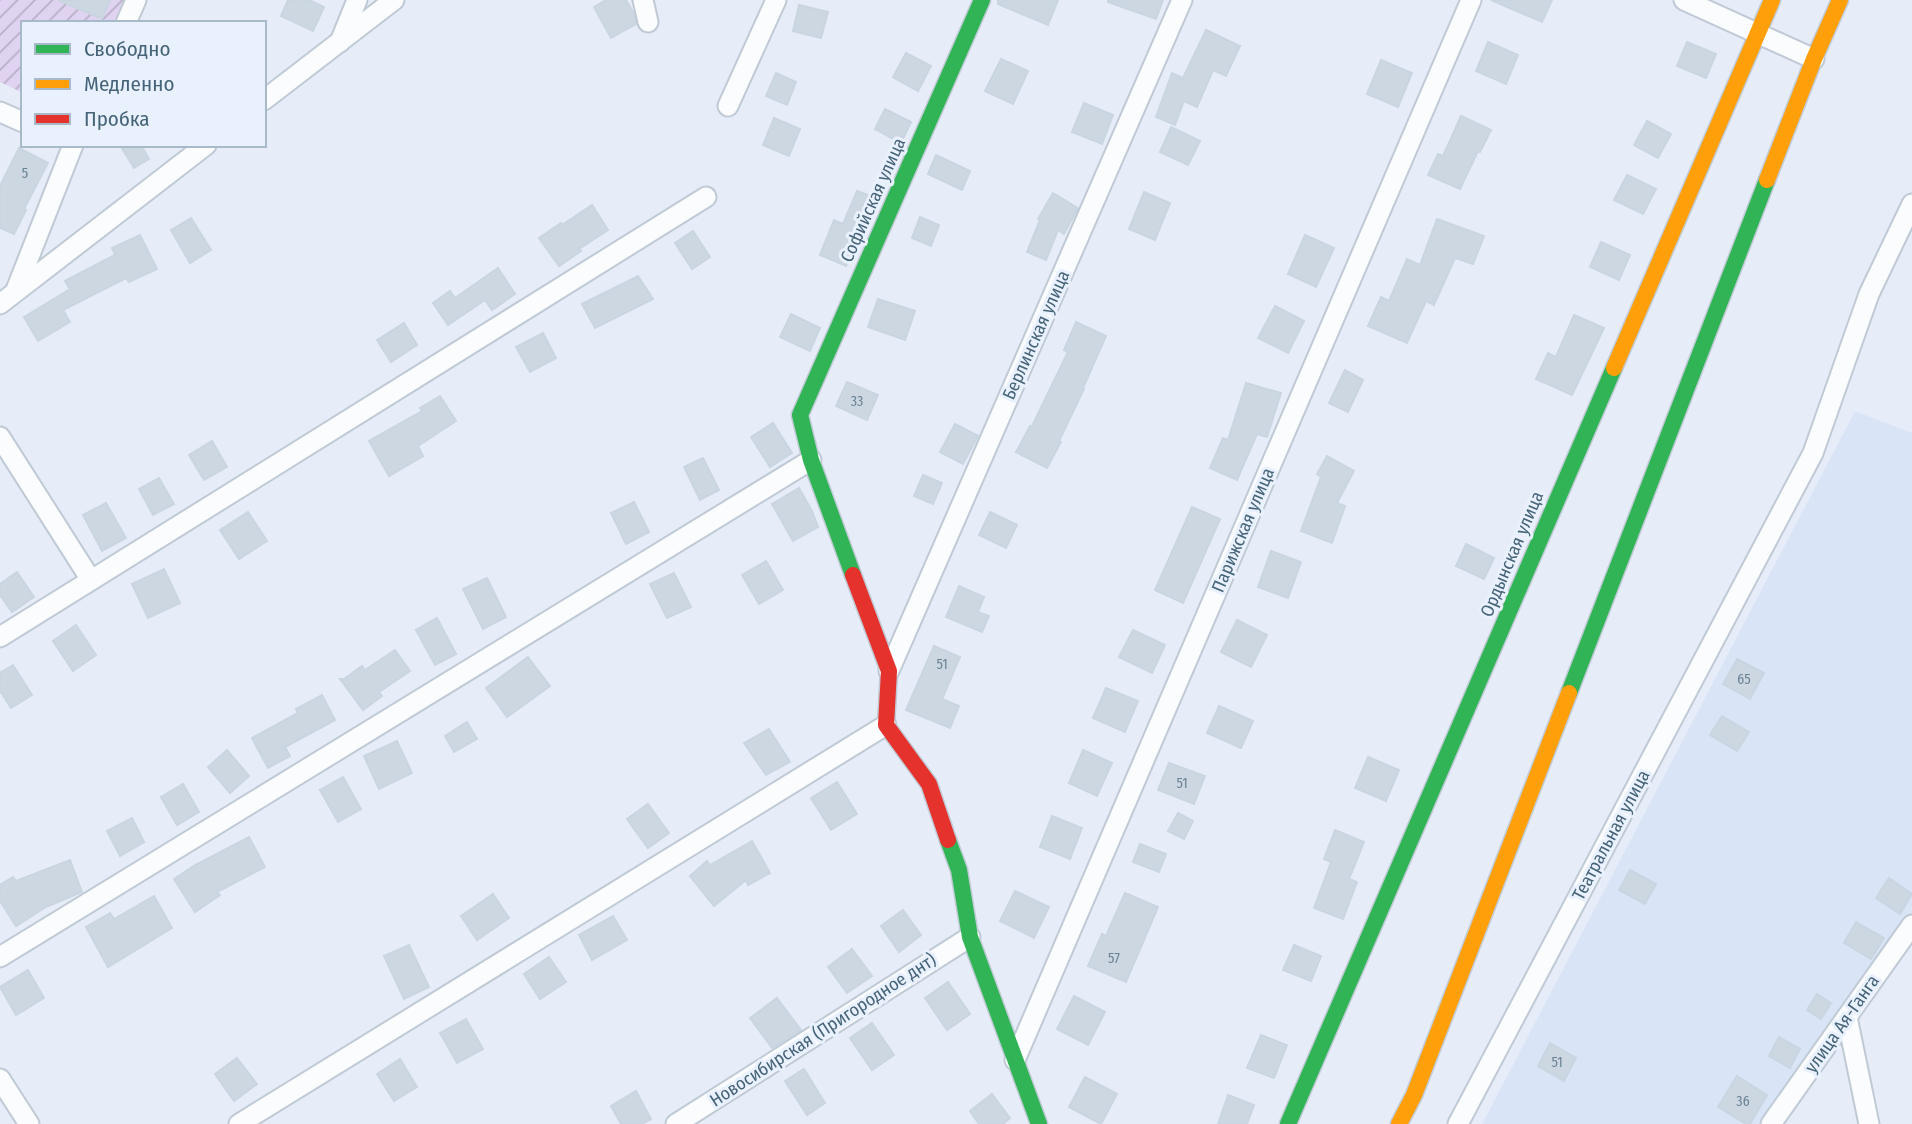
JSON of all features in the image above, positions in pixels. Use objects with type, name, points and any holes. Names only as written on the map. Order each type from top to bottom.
[{"type":"street","points":[[127,21],[136,0]]},
{"type":"street","points":[[340,43],[357,0]]},
{"type":"street","points":[[266,98],[394,0]]},
{"type":"street","points":[[643,0],[648,22]]},
{"type":"street","points":[[728,106],[776,0]]},
{"type":"street","name":"Софийская улица","points":[[811,460],[800,415],[982,0]]},
{"type":"street","name":"Берлинская улица","points":[[889,671],[1182,0]]},
{"type":"street","name":"Парижская улица","points":[[1014,1060],[1471,0]]},
{"type":"street","points":[[1684,0],[1814,59]]},
{"type":"street","name":"Ордынская улица","points":[[1288,1124],[1772,0]]},
{"type":"street","points":[[1399,1124],[1419,1082],[1814,59],[1840,0]]},
{"type":"street","points":[[0,112],[21,121]]},
{"type":"street","points":[[16,291],[72,147]]},
{"type":"street","points":[[0,304],[203,147]]},
{"type":"street","points":[[0,637],[706,197]]},
{"type":"street","name":"Театральная улица","points":[[1458,1124],[1813,453],[1869,294],[1912,204]]},
{"type":"street","points":[[0,438],[91,580]]},
{"type":"street","points":[[0,957],[811,460],[889,671],[886,724],[929,784],[959,870],[970,936],[1033,1122]]},
{"type":"street","points":[[239,1124],[886,724]]},
{"type":"street","name":"улица Ая-Ганга","points":[[1772,1124],[1912,925]]},
{"type":"street","name":"Новосибирская (Пригородное днт)","points":[[676,1124],[970,936]]},
{"type":"street","points":[[1847,1017],[1869,1124]]},
{"type":"street","points":[[0,1079],[29,1124]]},
{"type":"shaded area","points":[[0,0],[130,0],[121,21],[21,21],[21,92],[0,82]]},
{"type":"shaded area","points":[[1855,411],[1912,433],[1912,928],[1847,1017],[1759,1124],[1482,1124]]},
{"type":"building","points":[[58,0],[110,0],[102,19]]},
{"type":"building","points":[[288,0],[309,0],[324,7],[313,31],[281,16]]},
{"type":"building","points":[[606,0],[626,0],[636,24],[611,38],[594,7]]},
{"type":"building","points":[[998,0],[1058,0],[1048,25],[998,4]]},
{"type":"building","points":[[1108,0],[1163,0],[1156,19]]},
{"type":"building","points":[[1491,0],[1552,0],[1542,22]]},
{"type":"building","points":[[799,5],[828,12],[821,38],[793,31]]},
{"type":"building","points":[[1206,30],[1240,46],[1226,76],[1213,70],[1197,107],[1184,101],[1175,125],[1156,117],[1172,73],[1183,78]]},
{"type":"building","points":[[1488,42],[1518,55],[1506,84],[1476,71]]},
{"type":"building","points":[[1687,42],[1716,54],[1706,78],[1677,66]]},
{"type":"building","points":[[906,53],[931,66],[918,91],[893,77]]},
{"type":"building","points":[[1001,59],[1028,71],[1013,104],[985,91]]},
{"type":"building","points":[[1381,60],[1412,73],[1398,107],[1367,94]]},
{"type":"building","points":[[776,73],[796,82],[787,105],[766,96]]},
{"type":"building","points":[[1084,103],[1113,115],[1102,144],[1072,132]]},
{"type":"building","points":[[885,109],[911,122],[901,143],[875,129]]},
{"type":"building","points":[[1461,116],[1491,130],[1460,189],[1428,175],[1438,154],[1443,156]]},
{"type":"building","points":[[774,118],[800,129],[789,156],[763,145]]},
{"type":"building","points":[[1647,121],[1671,134],[1658,158],[1634,145]]},
{"type":"building","points":[[1171,127],[1200,141],[1188,165],[1160,152]]},
{"type":"building","points":[[121,147],[142,147],[149,159],[134,168]]},
{"type":"building","points":[[19,148],[48,163],[14,234],[0,228],[0,186]]},
{"type":"building","points":[[936,155],[970,171],[962,190],[928,174]]},
{"type":"building","points":[[1627,175],[1656,189],[1643,214],[1614,200]]},
{"type":"building","points":[[857,191],[876,198],[846,266],[820,255],[834,220],[843,224]]},
{"type":"building","points":[[1144,192],[1170,203],[1155,240],[1129,229]]},
{"type":"building","points":[[1053,193],[1078,208],[1064,234],[1058,230],[1046,260],[1027,252],[1040,220],[1038,219]]},
{"type":"building","points":[[592,205],[608,230],[559,266],[539,238]]},
{"type":"building","points":[[920,217],[939,225],[931,246],[912,238]]},
{"type":"building","points":[[191,218],[211,250],[190,263],[171,230]]},
{"type":"building","points":[[1437,219],[1484,236],[1473,264],[1455,258],[1434,305],[1426,301],[1407,343],[1368,326],[1381,297],[1389,301],[1407,259],[1420,265]]},
{"type":"building","points":[[693,231],[710,257],[692,269],[675,243]]},
{"type":"building","points":[[140,235],[157,269],[129,282],[126,278],[63,310],[70,322],[38,341],[24,317],[70,289],[65,281],[115,255],[112,248]]},
{"type":"building","points":[[1305,235],[1334,248],[1316,287],[1288,274]]},
{"type":"building","points":[[1601,242],[1630,255],[1619,280],[1590,267]]},
{"type":"building","points":[[498,268],[515,294],[492,310],[485,300],[448,325],[433,303],[450,291],[455,298]]},
{"type":"building","points":[[638,276],[653,299],[595,328],[582,304]]},
{"type":"building","points":[[878,299],[915,311],[905,340],[868,327]]},
{"type":"building","points":[[1275,306],[1304,321],[1288,353],[1258,338]]},
{"type":"building","points":[[791,314],[820,328],[810,351],[780,337]]},
{"type":"building","points":[[1574,315],[1604,328],[1572,395],[1536,379],[1548,353],[1556,357]]},
{"type":"building","points":[[1076,322],[1106,336],[1059,441],[1061,442],[1047,468],[1016,452],[1032,426],[1068,352],[1064,350]]},
{"type":"building","points":[[404,323],[417,345],[391,362],[377,340]]},
{"type":"building","points":[[543,333],[556,358],[530,372],[516,347]]},
{"type":"building","points":[[1345,370],[1363,380],[1348,412],[1329,403]]},
{"type":"building","points":[[847,382],[878,395],[867,420],[836,406]]},
{"type":"building","points":[[1246,383],[1281,393],[1267,437],[1257,434],[1237,480],[1210,468],[1223,438],[1228,440]]},
{"type":"building","points":[[440,396],[456,421],[418,446],[423,456],[389,476],[369,441],[422,411],[420,408]]},
{"type":"building","points":[[773,423],[792,453],[770,467],[751,437]]},
{"type":"building","points":[[955,424],[978,436],[963,464],[940,452]]},
{"type":"building","points":[[212,441],[227,467],[204,480],[189,455]]},
{"type":"building","points":[[1327,456],[1354,471],[1337,503],[1345,506],[1332,543],[1301,531],[1321,477],[1317,474]]},
{"type":"building","points":[[703,458],[719,490],[700,500],[684,467]]},
{"type":"building","points":[[923,475],[942,483],[933,504],[914,496]]},
{"type":"building","points":[[159,478],[174,504],[153,515],[139,489]]},
{"type":"building","points":[[799,488],[818,527],[793,541],[772,504]]},
{"type":"building","points":[[634,502],[649,532],[626,544],[611,513]]},
{"type":"building","points":[[106,503],[126,538],[102,551],[83,515]]},
{"type":"building","points":[[1192,507],[1220,519],[1183,603],[1155,590]]},
{"type":"building","points":[[248,512],[267,541],[239,559],[220,530]]},
{"type":"building","points":[[990,512],[1017,525],[1006,548],[979,535]]},
{"type":"building","points":[[1466,544],[1494,558],[1484,579],[1456,566]]},
{"type":"building","points":[[1271,551],[1301,562],[1288,598],[1258,587]]},
{"type":"building","points":[[766,561],[783,590],[759,604],[742,575]]},
{"type":"building","points":[[164,569],[180,603],[148,618],[132,584]]},
{"type":"building","points":[[17,572],[34,597],[12,612],[0,595],[0,584]]},
{"type":"building","points":[[674,573],[691,607],[667,618],[650,584]]},
{"type":"building","points":[[487,578],[506,617],[483,629],[463,589]]},
{"type":"building","points":[[959,586],[984,597],[978,612],[989,616],[982,632],[946,617]]},
{"type":"building","points":[[437,618],[456,654],[435,665],[416,630]]},
{"type":"building","points":[[1237,620],[1267,635],[1251,667],[1221,652]]},
{"type":"building","points":[[76,625],[96,655],[73,671],[53,641]]},
{"type":"building","points":[[1133,630],[1165,645],[1152,673],[1119,657]]},
{"type":"building","points":[[934,646],[960,657],[942,699],[959,706],[950,728],[906,710]]},
{"type":"building","points":[[395,650],[410,671],[379,692],[382,696],[363,710],[340,679],[362,666],[365,670]]},
{"type":"building","points":[[528,657],[550,686],[507,717],[486,688]]},
{"type":"building","points":[[1737,659],[1764,673],[1750,699],[1723,684]]},
{"type":"building","points":[[13,665],[32,695],[11,708],[0,691],[0,673]]},
{"type":"building","points":[[1106,688],[1138,701],[1125,732],[1093,718]]},
{"type":"building","points":[[322,695],[335,720],[285,747],[290,756],[268,768],[252,738],[298,713],[296,709]]},
{"type":"building","points":[[1219,706],[1253,721],[1241,748],[1207,733]]},
{"type":"building","points":[[1722,716],[1749,732],[1737,751],[1710,735]]},
{"type":"building","points":[[467,722],[477,739],[454,752],[445,736]]},
{"type":"building","points":[[769,729],[790,762],[766,775],[744,743]]},
{"type":"building","points":[[397,741],[412,773],[379,789],[364,756]]},
{"type":"building","points":[[227,750],[249,776],[230,793],[208,767]]},
{"type":"building","points":[[1083,750],[1112,763],[1097,796],[1069,783]]},
{"type":"building","points":[[1368,757],[1399,770],[1386,801],[1355,788]]},
{"type":"building","points":[[1169,763],[1205,776],[1194,804],[1158,790]]},
{"type":"building","points":[[343,777],[361,809],[338,822],[320,790]]},
{"type":"building","points":[[837,782],[857,814],[831,830],[811,798]]},
{"type":"building","points":[[183,784],[199,812],[177,825],[161,797]]},
{"type":"building","points":[[648,804],[669,833],[648,848],[627,819]]},
{"type":"building","points":[[1178,813],[1193,821],[1184,839],[1168,831]]},
{"type":"building","points":[[1052,816],[1082,828],[1070,859],[1040,847]]},
{"type":"building","points":[[132,818],[144,842],[120,856],[107,831]]},
{"type":"building","points":[[1335,830],[1364,842],[1349,879],[1357,882],[1343,919],[1314,908],[1331,862],[1324,859]]},
{"type":"building","points":[[249,837],[265,867],[217,892],[220,895],[195,912],[174,879]]},
{"type":"building","points":[[752,841],[770,873],[748,885],[746,880],[714,906],[690,876],[707,861],[710,865]]},
{"type":"building","points":[[1140,844],[1166,854],[1159,872],[1133,862]]},
{"type":"building","points":[[70,860],[82,892],[46,907],[16,926],[0,901],[0,885],[13,877],[16,881]]},
{"type":"building","points":[[1630,870],[1656,884],[1645,904],[1619,890]]},
{"type":"building","points":[[1889,878],[1912,894],[1900,914],[1876,898]]},
{"type":"building","points":[[1015,891],[1049,907],[1034,938],[1000,921]]},
{"type":"building","points":[[1125,893],[1158,907],[1126,982],[1088,966],[1102,934],[1106,936]]},
{"type":"building","points":[[493,894],[509,918],[477,940],[461,916]]},
{"type":"building","points":[[154,896],[172,928],[108,967],[86,927],[110,913],[114,919]]},
{"type":"building","points":[[903,910],[921,935],[899,952],[881,926]]},
{"type":"building","points":[[613,916],[627,940],[592,960],[579,935]]},
{"type":"building","points":[[1856,922],[1884,938],[1871,959],[1844,943]]},
{"type":"building","points":[[409,945],[429,987],[404,999],[384,956]]},
{"type":"building","points":[[1294,945],[1321,956],[1311,981],[1283,970]]},
{"type":"building","points":[[852,949],[872,976],[847,993],[828,967]]},
{"type":"building","points":[[549,957],[566,982],[540,999],[524,974]]},
{"type":"building","points":[[28,970],[44,998],[16,1015],[0,987]]},
{"type":"building","points":[[948,982],[970,1014],[947,1030],[925,998]]},
{"type":"building","points":[[1817,994],[1831,1003],[1821,1019],[1807,1010]]},
{"type":"building","points":[[1074,996],[1105,1012],[1088,1045],[1057,1029]]},
{"type":"building","points":[[777,998],[801,1030],[772,1048],[750,1018]]},
{"type":"building","points":[[466,1019],[483,1049],[457,1063],[440,1033]]},
{"type":"building","points":[[872,1023],[894,1055],[872,1070],[850,1038]]},
{"type":"building","points":[[1261,1035],[1287,1045],[1274,1078],[1247,1068]]},
{"type":"building","points":[[1779,1037],[1800,1049],[1790,1068],[1769,1056]]},
{"type":"building","points":[[1550,1043],[1576,1058],[1564,1081],[1538,1066]]},
{"type":"building","points":[[237,1058],[257,1084],[234,1101],[215,1074]]},
{"type":"building","points":[[400,1059],[417,1087],[394,1101],[377,1074]]},
{"type":"building","points":[[804,1069],[825,1103],[807,1115],[785,1081]]},
{"type":"building","points":[[1737,1076],[1767,1095],[1750,1124],[1718,1107]]},
{"type":"building","points":[[1085,1077],[1117,1094],[1101,1124],[1069,1107]]},
{"type":"building","points":[[636,1091],[651,1119],[642,1124],[621,1124],[611,1106]]},
{"type":"building","points":[[992,1094],[1010,1118],[1003,1124],[979,1124],[970,1111]]},
{"type":"building","points":[[1228,1095],[1254,1105],[1247,1124],[1218,1124]]},
{"type":"traffic: fast","points":[[853,575],[811,460],[800,415],[982,0]]},
{"type":"traffic: fast","points":[[1569,693],[1767,180]]},
{"type":"traffic: fast","points":[[1288,1124],[1614,368]]},
{"type":"traffic: fast","points":[[948,840],[959,870],[970,937],[1039,1124]]},
{"type":"traffic: slow","points":[[1614,368],[1772,0]]},
{"type":"traffic: slow","points":[[1767,180],[1840,0]]},
{"type":"traffic: slow","points":[[1399,1124],[1414,1095],[1569,693]]},
{"type":"traffic: jam","points":[[853,575],[889,671],[886,725],[929,784],[948,840]]}]
